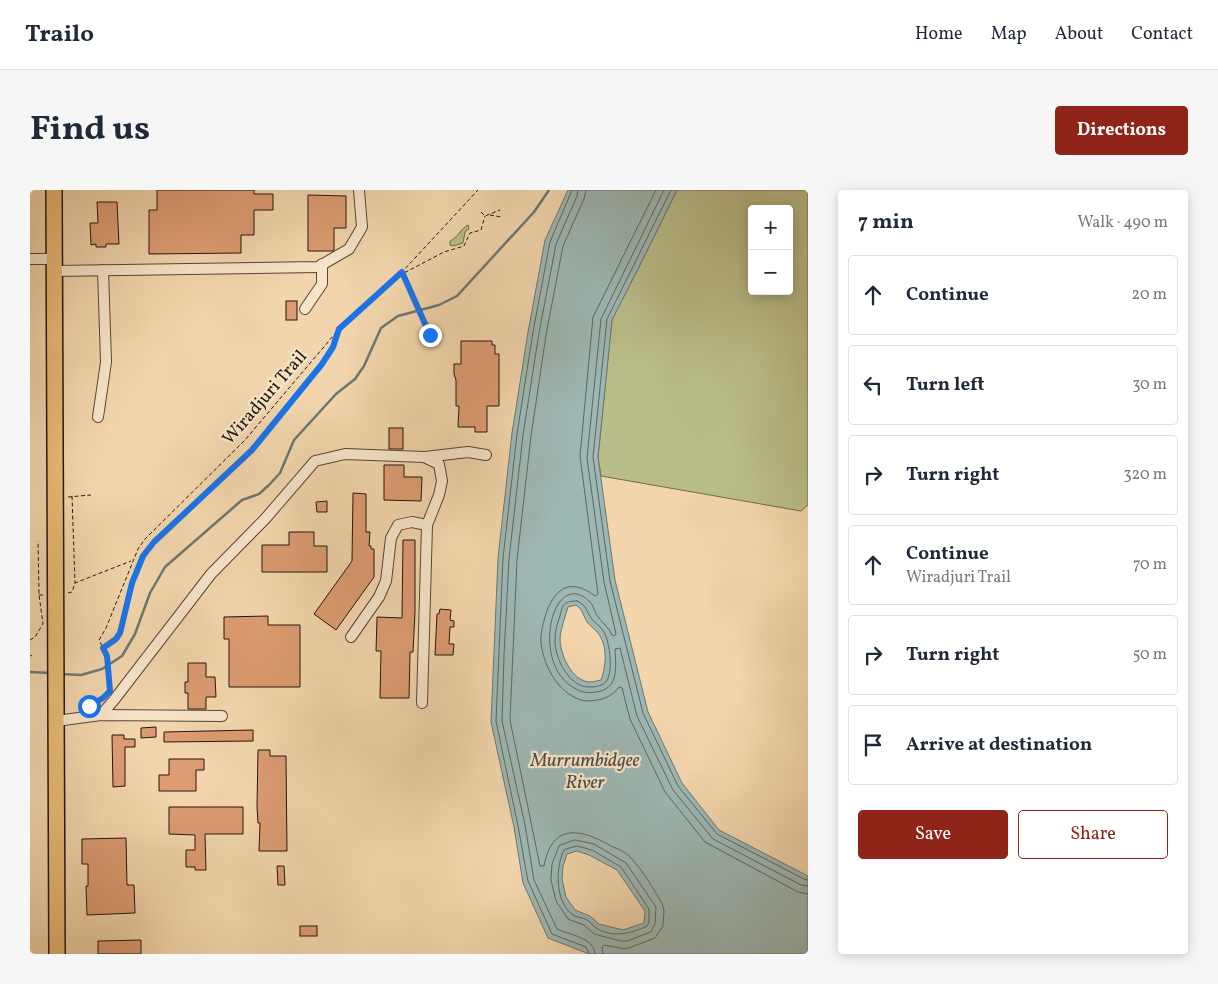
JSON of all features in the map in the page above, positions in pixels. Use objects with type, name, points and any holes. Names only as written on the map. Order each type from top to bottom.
[{"type":"highway","points":[[54,190],[57,954]]},
{"type":"street","points":[[30,259],[54,265],[103,270],[318,267],[349,249],[362,227],[359,190]]},
{"type":"street","points":[[305,309],[322,284],[322,264]]},
{"type":"street","points":[[98,417],[106,362],[103,270]]},
{"type":"street","points":[[101,715],[211,574],[265,519],[315,461],[345,454],[424,457],[468,452],[486,455]]},
{"type":"street","points":[[422,703],[427,525],[439,495],[442,481],[439,464],[424,457]]},
{"type":"street","points":[[351,637],[379,597],[386,581],[391,538],[398,526],[412,522],[427,525]]},
{"type":"street","points":[[56,721],[101,715],[222,716]]},
{"type":"path","name":"Wiradjuri Trail","points":[[103,648],[99,640],[106,628],[132,561],[145,539],[245,440],[339,329],[402,272],[478,190]]},
{"type":"path","points":[[485,216],[500,210]]},
{"type":"path","points":[[481,212],[485,216]]},
{"type":"path","points":[[490,215],[501,217]]},
{"type":"path","points":[[430,335],[402,272],[406,272],[444,252],[464,246],[470,233],[481,230],[485,216]]},
{"type":"path","points":[[72,719],[79,710],[94,704],[108,695],[110,686],[107,656],[103,648],[116,639],[120,633],[124,622],[130,588],[139,564],[149,548],[162,533],[259,441],[322,364],[333,347],[339,329]]},
{"type":"path","points":[[55,498],[91,494]]},
{"type":"path","points":[[72,496],[75,583],[72,592]]},
{"type":"path","points":[[30,640],[35,637],[43,624],[38,596],[38,542]]},
{"type":"path","points":[[75,583],[132,561]]},
{"type":"path","points":[[38,596],[46,595]]},
{"type":"green space","points":[[677,190],[808,190],[808,505],[801,511],[601,476],[598,457],[612,319]]},
{"type":"green space","points":[[468,225],[469,229],[465,232],[463,243],[450,245],[450,241]]},
{"type":"water","name":"Murrumbidgee River","points":[[568,190],[677,190],[612,320],[598,457],[615,580],[648,712],[682,783],[719,830],[808,876],[808,954],[589,954],[548,938],[523,883],[514,827],[491,722],[498,558],[512,433],[545,240]],"holes":[[[576,605],[601,638],[605,650],[605,662],[601,680],[589,682],[577,677],[564,658],[560,638],[561,630],[568,607]],[[577,851],[589,855],[617,870],[645,911],[644,923],[623,930],[599,924],[590,916],[575,910],[566,897],[562,879],[563,866],[567,854]]]},
{"type":"building","points":[[157,190],[254,190],[254,194],[273,194],[273,210],[254,210],[254,235],[241,235],[241,253],[149,254],[149,210],[157,210]]},
{"type":"building","points":[[308,195],[346,196],[346,228],[334,228],[333,251],[308,251]]},
{"type":"building","points":[[97,202],[117,202],[119,244],[106,244],[106,247],[96,247],[96,244],[91,245],[90,223],[98,223]]},
{"type":"building","points":[[286,301],[297,301],[297,320],[286,320]]},
{"type":"building","points":[[461,341],[492,341],[492,345],[495,345],[495,354],[499,354],[499,406],[487,406],[487,432],[475,432],[475,427],[458,427],[459,406],[456,406],[454,364],[461,364]]},
{"type":"building","points":[[389,428],[403,428],[403,449],[389,449]]},
{"type":"building","points":[[384,465],[404,465],[404,477],[422,477],[421,501],[384,500]]},
{"type":"building","points":[[353,493],[366,494],[366,532],[370,532],[369,546],[371,546],[371,549],[374,549],[374,577],[336,630],[314,614],[352,561]]},
{"type":"building","points":[[327,501],[327,512],[317,512],[316,502]]},
{"type":"building","points":[[289,532],[314,532],[314,546],[327,546],[327,572],[262,572],[262,545],[289,545]]},
{"type":"building","points":[[403,540],[415,540],[415,612],[413,652],[410,652],[409,698],[380,698],[381,651],[376,651],[377,617],[402,618]]},
{"type":"building","points":[[440,609],[451,610],[450,620],[454,621],[454,627],[450,627],[449,644],[454,644],[453,655],[435,655],[437,614],[439,614]]},
{"type":"building","points":[[268,616],[268,625],[300,625],[300,687],[229,687],[229,639],[224,639],[224,617]]},
{"type":"building","points":[[188,663],[206,663],[206,677],[215,677],[216,697],[206,697],[206,709],[188,709],[188,693],[185,693],[185,682],[188,682]]},
{"type":"building","points":[[156,727],[156,737],[141,738],[141,728]]},
{"type":"building","points":[[253,730],[253,741],[164,742],[164,732]]},
{"type":"building","points":[[112,735],[124,735],[124,739],[135,739],[135,747],[125,747],[125,786],[113,787]]},
{"type":"building","points":[[258,750],[270,750],[270,756],[286,756],[287,851],[259,851],[260,823],[258,823],[257,807]]},
{"type":"building","points":[[169,759],[204,759],[204,770],[196,770],[196,791],[159,791],[159,775],[169,775]]},
{"type":"building","points":[[169,807],[243,807],[243,834],[205,834],[206,870],[195,870],[195,867],[186,867],[186,850],[195,850],[195,835],[169,834]]},
{"type":"building","points":[[126,838],[127,885],[134,885],[135,913],[87,915],[86,886],[88,886],[88,864],[82,864],[82,839]]},
{"type":"building","points":[[277,866],[284,866],[285,885],[278,885]]},
{"type":"building","points":[[300,926],[317,926],[317,936],[300,936]]},
{"type":"building","points":[[141,940],[141,954],[98,954],[98,941]]},
{"type":"waterway","points":[[61,674],[81,675],[102,669],[122,656],[135,634],[150,593],[165,567],[242,500],[259,494],[280,473],[294,440],[336,394],[355,379],[364,366],[381,328],[398,316],[439,305],[457,296],[534,212],[549,190]]},
{"type":"waterway","points":[[30,672],[51,673]]},
{"type":"route","points":[[89,706],[108,695],[110,691],[107,656],[103,648],[116,639],[120,633],[124,622],[128,594],[143,556],[162,533],[252,450],[322,364],[333,347],[339,329],[402,272],[430,335]]}]
